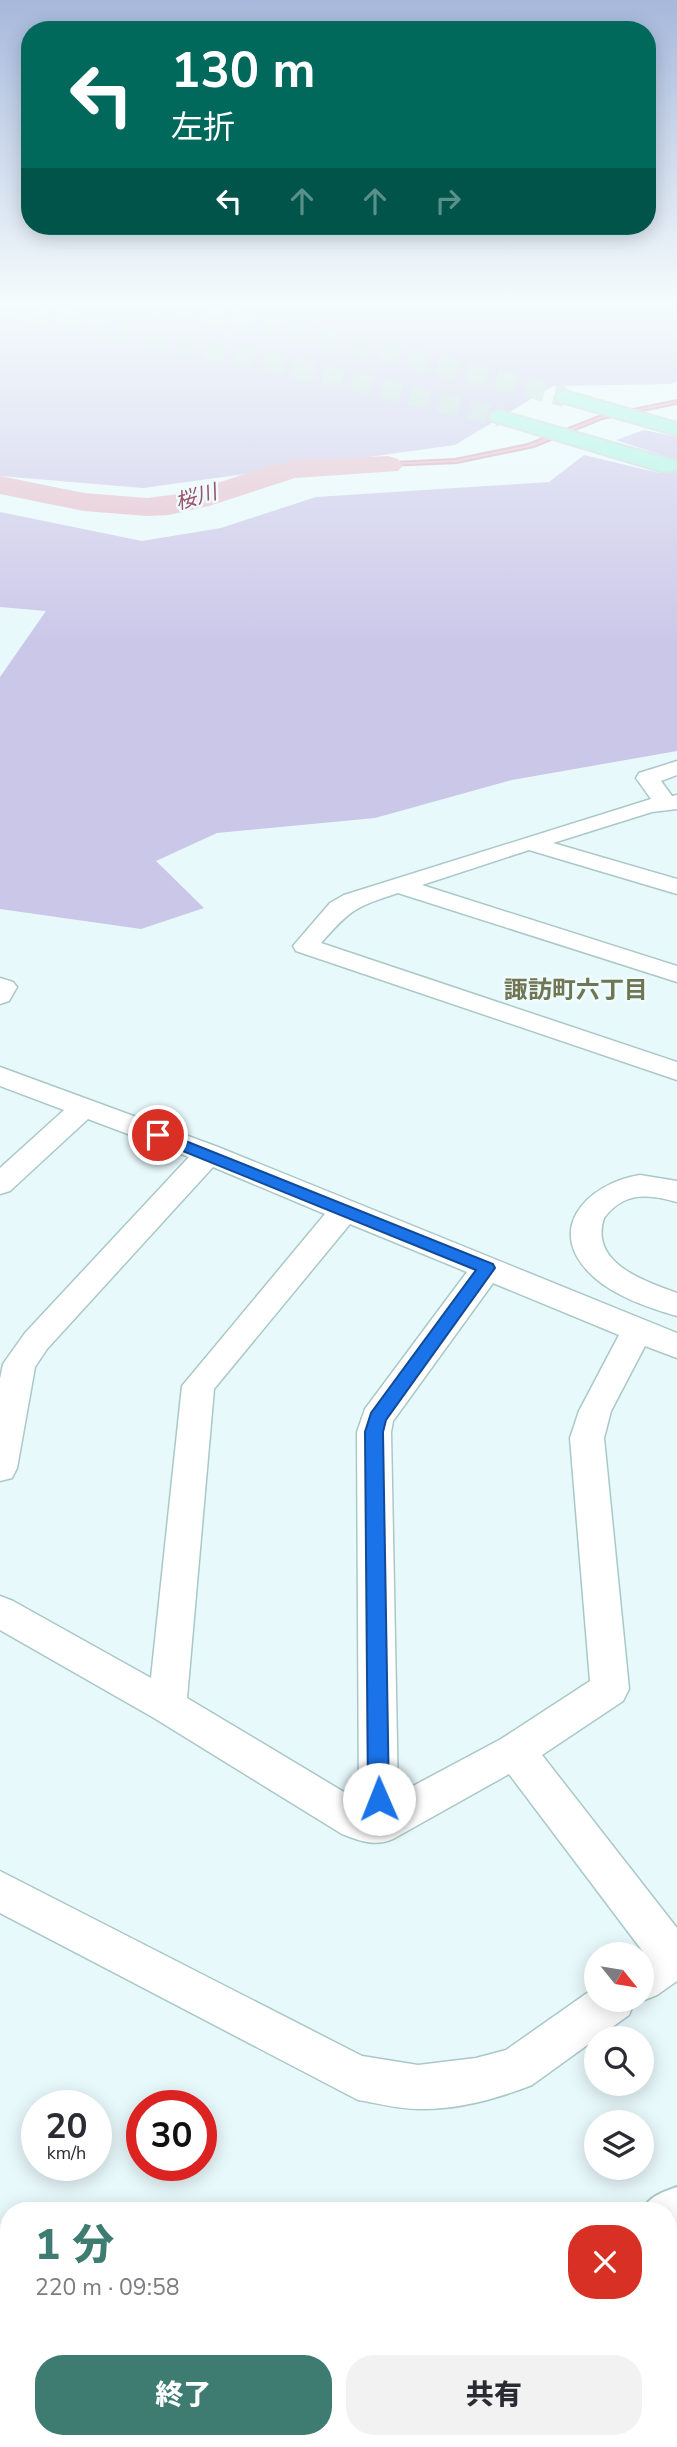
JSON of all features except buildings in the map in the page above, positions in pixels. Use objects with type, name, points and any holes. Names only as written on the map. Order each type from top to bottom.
[{"type":"highway","points":[[629,415],[677,429]]},
{"type":"highway","points":[[508,419],[662,464]]},
{"type":"street","points":[[677,768],[647,778],[667,806],[529,843],[353,900],[339,908],[305,946],[677,1071]]},
{"type":"street","points":[[529,843],[677,887]]},
{"type":"street","points":[[398,885],[677,974]]},
{"type":"street","points":[[0,986],[4,987],[0,996]]},
{"type":"street","points":[[0,1076],[208,1154],[677,1346]]},
{"type":"street","points":[[0,1184],[84,1107]]},
{"type":"street","points":[[0,1468],[19,1364],[36,1341],[208,1154]]},
{"type":"street","points":[[677,1192],[662,1186],[637,1185],[609,1194],[592,1212],[584,1229],[590,1252],[605,1269],[626,1283],[677,1305]]},
{"type":"street","points":[[167,1706],[198,1385],[345,1210]]},
{"type":"street","points":[[379,1826],[374,1432],[377,1418],[487,1268]]},
{"type":"street","points":[[0,1612],[167,1706],[356,1821],[379,1826],[514,1751],[610,1689],[587,1438],[594,1411],[638,1331]]},
{"type":"street","points":[[514,1751],[664,1965]]},
{"type":"street","points":[[0,1891],[358,2078],[418,2087],[475,2080],[516,2069],[597,2012]]},
{"type":"shaded area","points":[[0,415],[505,415],[455,445],[143,488],[0,476]]},
{"type":"shaded area","points":[[621,415],[602,419],[534,447],[457,463],[318,469],[314,466],[455,459],[528,444],[599,416]]},
{"type":"shaded area","points":[[644,430],[677,437],[677,751],[512,780],[375,818],[217,833],[156,861],[204,908],[141,929],[0,909],[0,677],[46,611],[0,607],[0,512],[142,541],[221,528],[316,497],[549,482],[584,455],[659,473],[671,458],[616,440]]},
{"type":"waterway","name":"桜川","points":[[0,485],[105,505],[169,506],[198,500],[295,469],[388,465]]},
{"type":"tunnel","points":[[492,415],[500,417]]},
{"type":"district","name":"諏訪町六丁目","points":[[576,990]]},
{"type":"route","points":[[158,1135],[487,1268],[377,1418],[374,1432],[379,1799]]}]
